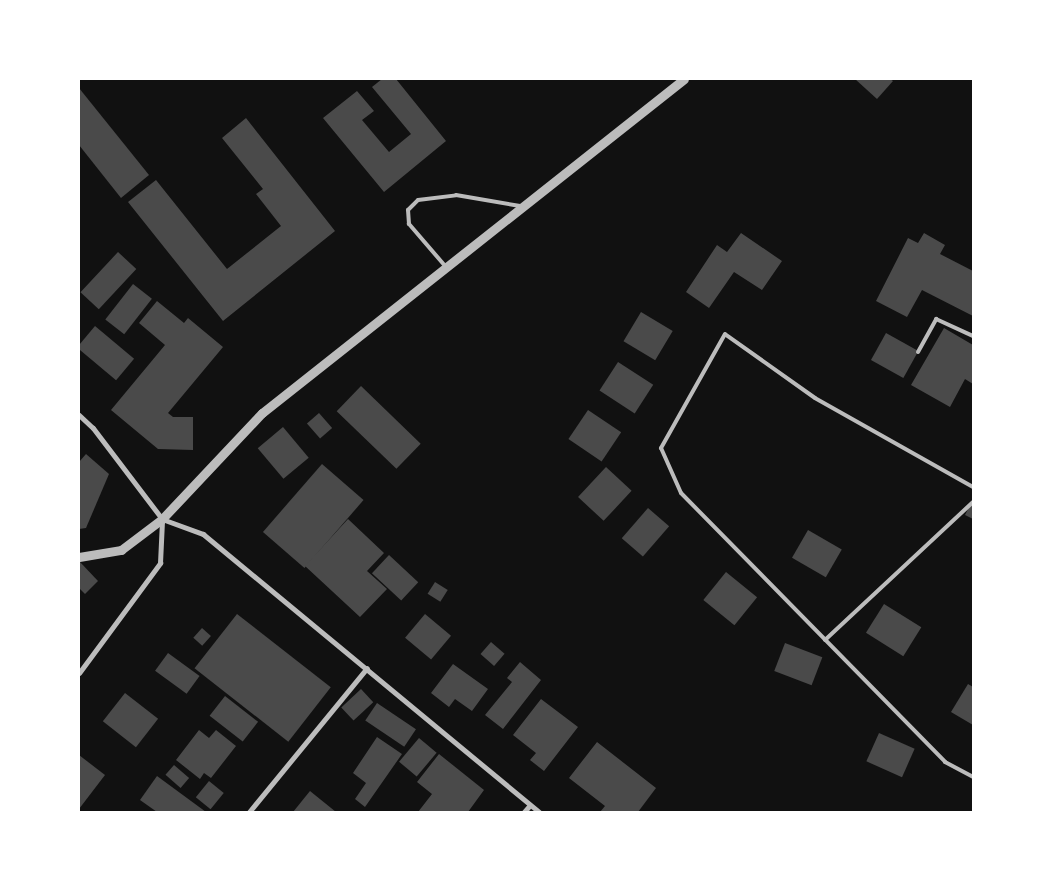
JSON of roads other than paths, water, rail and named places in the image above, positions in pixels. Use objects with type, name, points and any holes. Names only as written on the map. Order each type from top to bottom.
[{"type":"street","points":[[79,558],[121,550],[162,519],[262,413],[684,79]]},
{"type":"street","points":[[79,415],[94,428],[162,519],[203,534],[539,812]]},
{"type":"street","points":[[79,673],[160,562],[162,519]]},
{"type":"street","points":[[249,812],[367,668]]},
{"type":"street","points":[[524,812],[530,805]]},
{"type":"lane","points":[[446,267],[409,224],[408,210],[418,200],[456,195],[522,206]]},
{"type":"lane","points":[[918,352],[936,319],[973,336]]},
{"type":"lane","points":[[973,487],[816,398],[725,334],[661,448],[681,493],[945,762],[973,777]]},
{"type":"lane","points":[[825,640],[973,502]]}]
